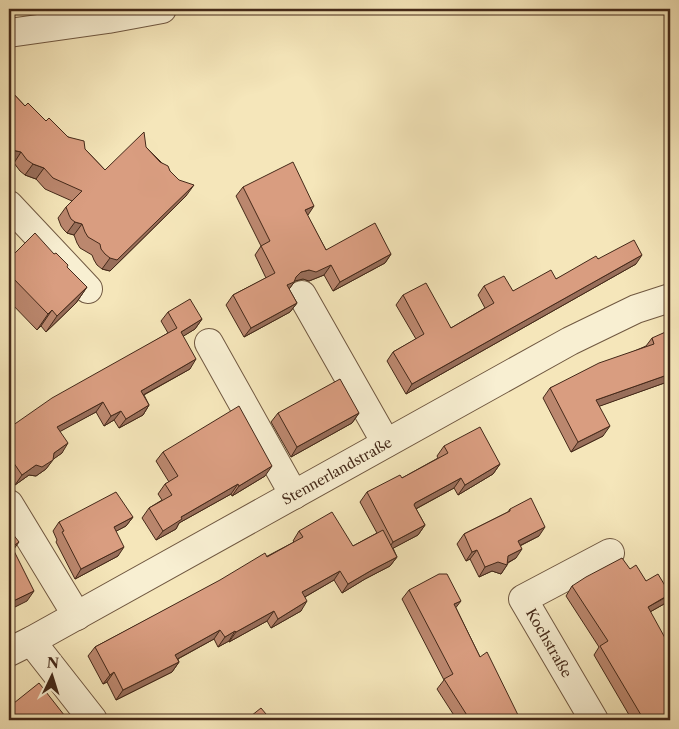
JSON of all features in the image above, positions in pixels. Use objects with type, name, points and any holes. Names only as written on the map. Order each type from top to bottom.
[{"type":"street","points":[[9,33],[108,19],[162,9]]},
{"type":"street","points":[[9,205],[88,289]]},
{"type":"street","points":[[302,295],[386,443]]},
{"type":"street","name":"Stennerlandstraße","points":[[20,647],[570,341],[636,309],[670,298]]},
{"type":"street","points":[[209,343],[294,495]]},
{"type":"street","points":[[9,504],[77,616]]},
{"type":"street","name":"Kochstraße","points":[[594,720],[523,599],[610,553]]},
{"type":"street","points":[[20,647],[93,720]]},
{"type":"building","points":[[9,89],[25,106],[28,103],[46,121],[49,118],[68,137],[84,141],[85,149],[105,170],[144,132],[146,147],[160,162],[168,166],[170,171],[179,180],[194,185],[117,260],[110,258],[101,249],[100,244],[88,237],[82,224],[75,222],[69,215],[66,207],[82,191],[53,178],[44,168],[27,160],[21,152],[9,148]]},
{"type":"building","points":[[293,162],[314,206],[305,210],[326,250],[375,223],[391,254],[340,282],[331,265],[316,272],[309,270],[301,272],[294,282],[287,285],[297,303],[251,328],[233,295],[275,273],[261,246],[270,241],[243,187]]},
{"type":"building","points":[[35,233],[54,254],[56,253],[68,265],[67,267],[87,287],[57,316],[52,310],[48,314],[9,274],[11,267],[9,259]]},
{"type":"building","points":[[634,240],[642,255],[412,384],[393,352],[424,334],[403,295],[426,283],[451,328],[494,303],[484,286],[504,276],[513,291],[551,270],[556,279],[596,256],[598,259]]},
{"type":"building","points":[[190,299],[202,319],[181,332],[196,359],[141,391],[149,405],[126,419],[121,411],[111,416],[103,402],[57,427],[68,443],[54,453],[53,460],[42,467],[36,465],[22,475],[9,456],[9,428],[52,398],[177,328],[168,312]]},
{"type":"building","points":[[670,330],[670,374],[596,400],[610,426],[578,442],[550,388],[599,363],[654,344],[652,338]]},
{"type":"building","points":[[340,379],[359,413],[297,447],[278,413]]},
{"type":"building","points":[[239,406],[272,466],[181,517],[182,519],[163,531],[149,508],[172,495],[165,484],[178,476],[163,452]]},
{"type":"building","points":[[480,427],[500,464],[465,485],[461,478],[415,503],[414,505],[425,525],[393,542],[367,492],[400,475],[402,478],[448,453],[444,446]]},
{"type":"building","points":[[116,492],[133,517],[114,527],[124,547],[81,569],[62,532],[64,531],[59,522]]},
{"type":"building","points":[[531,498],[545,527],[518,541],[522,549],[508,556],[507,565],[498,562],[485,567],[477,550],[472,552],[464,534],[510,511],[510,509]]},
{"type":"building","points":[[332,512],[353,546],[383,530],[397,557],[348,584],[340,571],[302,592],[307,601],[278,619],[274,611],[225,637],[220,630],[175,655],[179,662],[123,690],[114,672],[110,675],[95,647],[220,580],[265,553],[267,557],[303,537],[299,531]]},
{"type":"building","points":[[9,529],[19,542],[12,547],[34,591],[9,603]]},
{"type":"building","points":[[622,558],[630,569],[636,565],[646,581],[658,574],[670,594],[648,607],[670,647],[670,720],[644,720],[600,646],[608,641],[572,586]]},
{"type":"building","points":[[439,574],[447,574],[461,601],[454,604],[480,657],[487,652],[519,717],[515,720],[470,720],[444,679],[453,674],[409,590]]},
{"type":"building","points":[[39,683],[68,720],[9,720],[9,707]]},
{"type":"building","points":[[261,708],[271,720],[246,720]]}]
